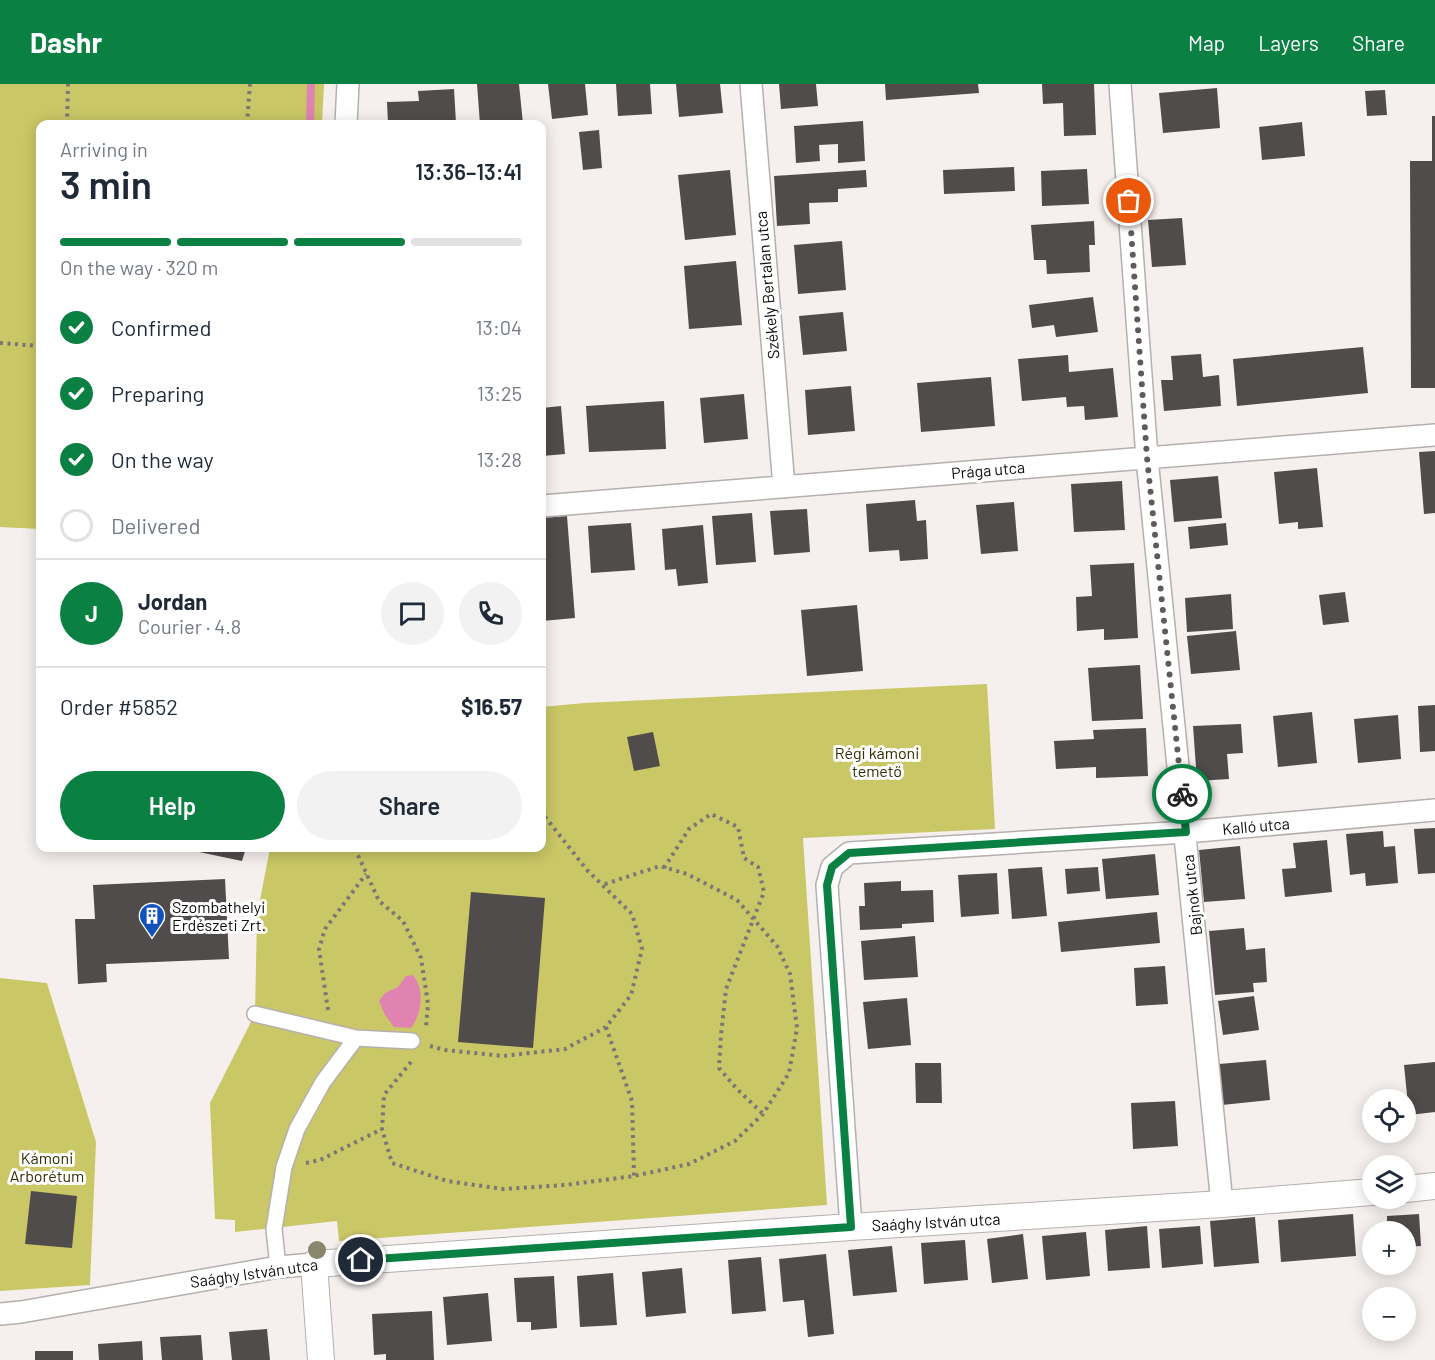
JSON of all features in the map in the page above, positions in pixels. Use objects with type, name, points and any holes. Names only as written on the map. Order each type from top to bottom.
[{"type":"street","points":[[346,120],[348,84]]},
{"type":"street","name":"Székely Bertalan utca","points":[[751,84],[784,487]]},
{"type":"street","name":"Bajnok utca","points":[[1120,84],[1147,458],[1222,1204]]},
{"type":"street","name":"Prága utca","points":[[546,506],[1435,435]]},
{"type":"street","name":"Kalló utca","points":[[851,1227],[827,885],[832,867],[849,853],[1186,832],[1435,810]]},
{"type":"street","points":[[255,1014],[356,1038],[421,1040]]},
{"type":"street","points":[[278,1267],[274,1229],[284,1167],[297,1130],[323,1082],[356,1038]]},
{"type":"street","name":"Saághy István utca","points":[[0,1314],[278,1267],[1362,1193]]},
{"type":"street","points":[[314,1264],[321,1360]]},
{"type":"path","points":[[67,120],[68,84]]},
{"type":"path","points":[[247,120],[250,84]]},
{"type":"path","points":[[0,343],[36,346]]},
{"type":"path","points":[[664,867],[689,829],[711,814],[738,827],[744,858],[758,867],[764,892],[726,989],[719,1068],[763,1114]]},
{"type":"path","points":[[357,852],[379,901],[404,921],[421,958],[428,1005],[421,1040],[445,1050],[503,1056],[565,1049],[606,1027],[632,995],[642,949],[632,914],[587,870],[546,818]]},
{"type":"path","points":[[413,1061],[384,1095],[382,1129],[392,1163],[447,1181],[503,1189],[566,1185],[634,1176],[689,1164],[735,1141],[763,1114],[789,1073],[797,1028],[789,974],[777,946],[737,900],[687,874],[660,866],[602,885]]},
{"type":"path","points":[[324,1030],[329,1013],[319,949],[325,929],[366,874]]},
{"type":"path","points":[[606,1027],[632,1101],[634,1176]]},
{"type":"path","points":[[284,1167],[320,1160],[382,1129]]},
{"type":"green space","points":[[0,84],[324,84],[322,120],[36,120],[36,529],[0,527]]},
{"type":"green space","name":"Régi kámoni temető","points":[[987,684],[995,829],[803,838],[827,1205],[339,1241],[337,1221],[235,1232],[235,1220],[215,1219],[210,1103],[255,1014],[257,916],[269,852],[546,852],[546,707]]},
{"type":"green space","name":"Kámoni Arborétum","points":[[0,978],[47,983],[96,1142],[90,1285],[0,1291]]},
{"type":"shaded area","points":[[413,975],[421,994],[418,1016],[411,1028],[394,1027],[379,1001],[385,993],[398,987],[406,976]]},
{"type":"building","points":[[477,84],[519,84],[523,120],[480,120]]},
{"type":"building","points":[[548,84],[585,84],[588,115],[552,119]]},
{"type":"building","points":[[616,84],[650,84],[652,114],[618,116]]},
{"type":"building","points":[[676,84],[720,84],[723,113],[679,117]]},
{"type":"building","points":[[779,84],[816,84],[818,106],[781,109]]},
{"type":"building","points":[[885,84],[978,84],[979,93],[886,100]]},
{"type":"building","points":[[1042,84],[1094,84],[1096,135],[1064,136],[1063,103],[1043,104]]},
{"type":"building","points":[[1217,88],[1220,128],[1163,133],[1159,93]]},
{"type":"building","points":[[454,89],[456,120],[388,120],[387,102],[419,101],[418,91]]},
{"type":"building","points":[[1385,90],[1387,115],[1367,116],[1365,91]]},
{"type":"building","points":[[1432,116],[1435,116],[1435,388],[1411,388],[1410,161],[1432,161]]},
{"type":"building","points":[[863,121],[865,161],[838,163],[838,144],[819,145],[820,161],[796,163],[794,126]]},
{"type":"building","points":[[1302,122],[1305,156],[1262,160],[1259,127]]},
{"type":"building","points":[[599,130],[602,168],[583,170],[579,132]]},
{"type":"building","points":[[1014,167],[1015,191],[944,194],[943,170]]},
{"type":"building","points":[[1087,169],[1089,204],[1042,206],[1041,171]]},
{"type":"building","points":[[730,170],[736,235],[685,240],[678,175]]},
{"type":"building","points":[[866,170],[867,187],[838,189],[838,202],[809,203],[810,224],[777,226],[774,176]]},
{"type":"building","points":[[1182,218],[1186,265],[1152,267],[1148,220]]},
{"type":"building","points":[[1094,221],[1095,245],[1089,245],[1090,272],[1047,274],[1046,260],[1034,260],[1031,225]]},
{"type":"building","points":[[842,241],[846,290],[798,294],[794,245]]},
{"type":"building","points":[[736,261],[742,325],[689,329],[684,266]]},
{"type":"building","points":[[1093,297],[1098,332],[1056,337],[1054,325],[1032,328],[1029,305]]},
{"type":"building","points":[[843,312],[847,351],[803,355],[799,316]]},
{"type":"building","points":[[1363,347],[1368,393],[1237,406],[1233,359]]},
{"type":"building","points":[[1201,354],[1203,377],[1219,375],[1221,406],[1164,411],[1161,380],[1173,380],[1171,356]]},
{"type":"building","points":[[1068,355],[1069,372],[1113,368],[1118,417],[1085,420],[1084,406],[1067,407],[1066,397],[1022,401],[1018,359]]},
{"type":"building","points":[[991,377],[995,426],[921,432],[917,383]]},
{"type":"building","points":[[851,386],[855,431],[808,435],[805,390]]},
{"type":"building","points":[[744,394],[748,439],[704,443],[700,398]]},
{"type":"building","points":[[664,401],[666,449],[589,452],[586,406]]},
{"type":"building","points":[[561,406],[565,454],[546,456],[546,408]]},
{"type":"building","points":[[1435,451],[1435,513],[1424,514],[1419,452]]},
{"type":"building","points":[[1317,468],[1323,527],[1298,529],[1298,522],[1279,524],[1274,472]]},
{"type":"building","points":[[1218,476],[1222,518],[1174,522],[1170,480]]},
{"type":"building","points":[[1122,481],[1125,530],[1074,532],[1071,484]]},
{"type":"building","points":[[915,500],[917,521],[926,520],[928,559],[900,561],[899,550],[869,552],[866,504]]},
{"type":"building","points":[[1014,502],[1018,551],[981,554],[976,505]]},
{"type":"building","points":[[807,509],[810,552],[774,555],[770,511]]},
{"type":"building","points":[[752,513],[756,562],[716,565],[712,516]]},
{"type":"building","points":[[567,516],[575,618],[546,621],[546,518]]},
{"type":"building","points":[[631,523],[635,570],[591,573],[588,526]]},
{"type":"building","points":[[1226,523],[1228,545],[1190,549],[1188,527]]},
{"type":"building","points":[[703,525],[708,583],[678,586],[676,569],[665,570],[662,529]]},
{"type":"building","points":[[1134,563],[1138,638],[1104,640],[1104,629],[1077,631],[1076,597],[1092,596],[1090,565]]},
{"type":"building","points":[[1345,592],[1349,622],[1323,625],[1319,595]]},
{"type":"building","points":[[1231,594],[1233,629],[1187,632],[1185,598]]},
{"type":"building","points":[[857,605],[863,671],[807,676],[801,610]]},
{"type":"building","points":[[1236,631],[1240,670],[1191,674],[1187,636]]},
{"type":"building","points":[[1140,665],[1143,719],[1092,721],[1088,668]]},
{"type":"building","points":[[1435,705],[1435,751],[1420,752],[1418,706]]},
{"type":"building","points":[[1312,712],[1317,763],[1278,767],[1273,716]]},
{"type":"building","points":[[1398,715],[1401,759],[1358,763],[1354,719]]},
{"type":"building","points":[[1241,724],[1243,753],[1227,754],[1229,779],[1197,781],[1193,726]]},
{"type":"building","points":[[1146,728],[1148,776],[1096,778],[1096,767],[1056,769],[1054,741],[1094,739],[1093,730]]},
{"type":"building","points":[[653,732],[660,766],[634,771],[627,737]]},
{"type":"building","points":[[1435,828],[1435,873],[1418,874],[1414,829]]},
{"type":"building","points":[[1383,831],[1384,847],[1395,846],[1398,883],[1366,886],[1365,873],[1350,875],[1346,834]]},
{"type":"building","points":[[1327,840],[1332,892],[1285,897],[1282,869],[1296,868],[1293,843]]},
{"type":"building","points":[[1240,846],[1245,899],[1204,902],[1199,850]]},
{"type":"building","points":[[199,852],[245,852],[242,861]]},
{"type":"building","points":[[1155,854],[1159,895],[1106,899],[1102,859]]},
{"type":"building","points":[[1042,867],[1047,916],[1012,919],[1008,869]]},
{"type":"building","points":[[1098,867],[1100,891],[1067,894],[1065,869]]},
{"type":"building","points":[[997,873],[999,914],[961,917],[958,875]]},
{"type":"building","name":"Szombathelyi Erdészeti Zrt.","points":[[225,879],[229,959],[106,964],[107,982],[78,984],[75,919],[95,919],[93,885]]},
{"type":"building","points":[[901,881],[901,891],[933,890],[934,922],[902,924],[902,928],[860,930],[859,906],[865,906],[864,883]]},
{"type":"building","points":[[471,892],[545,898],[533,1048],[458,1042]]},
{"type":"building","points":[[1157,912],[1160,943],[1061,952],[1058,922]]},
{"type":"building","points":[[1244,928],[1246,950],[1265,948],[1267,982],[1253,983],[1254,992],[1215,995],[1209,931]]},
{"type":"building","points":[[915,936],[918,977],[864,980],[861,941]]},
{"type":"building","points":[[1165,966],[1168,1004],[1136,1006],[1134,968]]},
{"type":"building","points":[[1254,996],[1259,1030],[1223,1035],[1218,1001]]},
{"type":"building","points":[[907,998],[911,1045],[868,1049],[863,1002]]},
{"type":"building","points":[[1266,1060],[1270,1100],[1222,1105],[1219,1064]]},
{"type":"building","points":[[1435,1062],[1435,1112],[1416,1114],[1416,1089],[1406,1089],[1404,1065]]},
{"type":"building","points":[[915,1063],[941,1063],[942,1103],[916,1103]]},
{"type":"building","points":[[1175,1101],[1178,1146],[1133,1149],[1131,1103]]},
{"type":"building","points":[[31,1191],[77,1196],[72,1248],[25,1244]]},
{"type":"building","points":[[1353,1214],[1356,1256],[1281,1262],[1278,1220]]},
{"type":"building","points":[[1419,1214],[1421,1246],[1416,1246],[1416,1221],[1387,1221],[1387,1216]]},
{"type":"building","points":[[1255,1217],[1259,1263],[1214,1267],[1210,1221]]},
{"type":"building","points":[[1147,1226],[1150,1268],[1108,1271],[1105,1230]]},
{"type":"building","points":[[1200,1226],[1203,1264],[1162,1268],[1159,1229]]},
{"type":"building","points":[[1086,1232],[1090,1276],[1046,1280],[1042,1236]]},
{"type":"building","points":[[1023,1234],[1028,1279],[992,1283],[987,1239]]},
{"type":"building","points":[[965,1240],[968,1280],[924,1284],[921,1243]]},
{"type":"building","points":[[892,1246],[897,1292],[853,1296],[848,1250]]},
{"type":"building","points":[[826,1254],[834,1334],[808,1337],[804,1300],[783,1302],[779,1259]]},
{"type":"building","points":[[761,1257],[766,1311],[732,1314],[728,1260]]},
{"type":"building","points":[[682,1268],[686,1313],[646,1317],[642,1272]]},
{"type":"building","points":[[613,1273],[617,1325],[580,1327],[577,1276]]},
{"type":"building","points":[[554,1276],[557,1328],[531,1330],[531,1322],[517,1322],[514,1278]]},
{"type":"building","points":[[488,1293],[492,1341],[447,1345],[443,1297]]},
{"type":"building","points":[[432,1311],[434,1360],[386,1360],[386,1354],[374,1355],[372,1314]]},
{"type":"building","points":[[267,1329],[270,1360],[232,1360],[229,1332]]},
{"type":"building","points":[[201,1335],[203,1360],[162,1360],[160,1337]]},
{"type":"building","points":[[142,1341],[143,1360],[99,1360],[98,1344]]},
{"type":"building","points":[[35,1351],[73,1351],[73,1360],[35,1360]]},
{"type":"waterway","points":[[310,120],[311,84]]},
{"type":"way so far","points":[[1129,201],[1147,458],[1182,794]]},
{"type":"place","name":"Szombathelyi Erdészeti Zrt.","points":[[152,939]]},
{"type":"route","points":[[361,1260],[851,1227],[827,885],[832,867],[849,853],[1186,832],[1182,794]]}]
